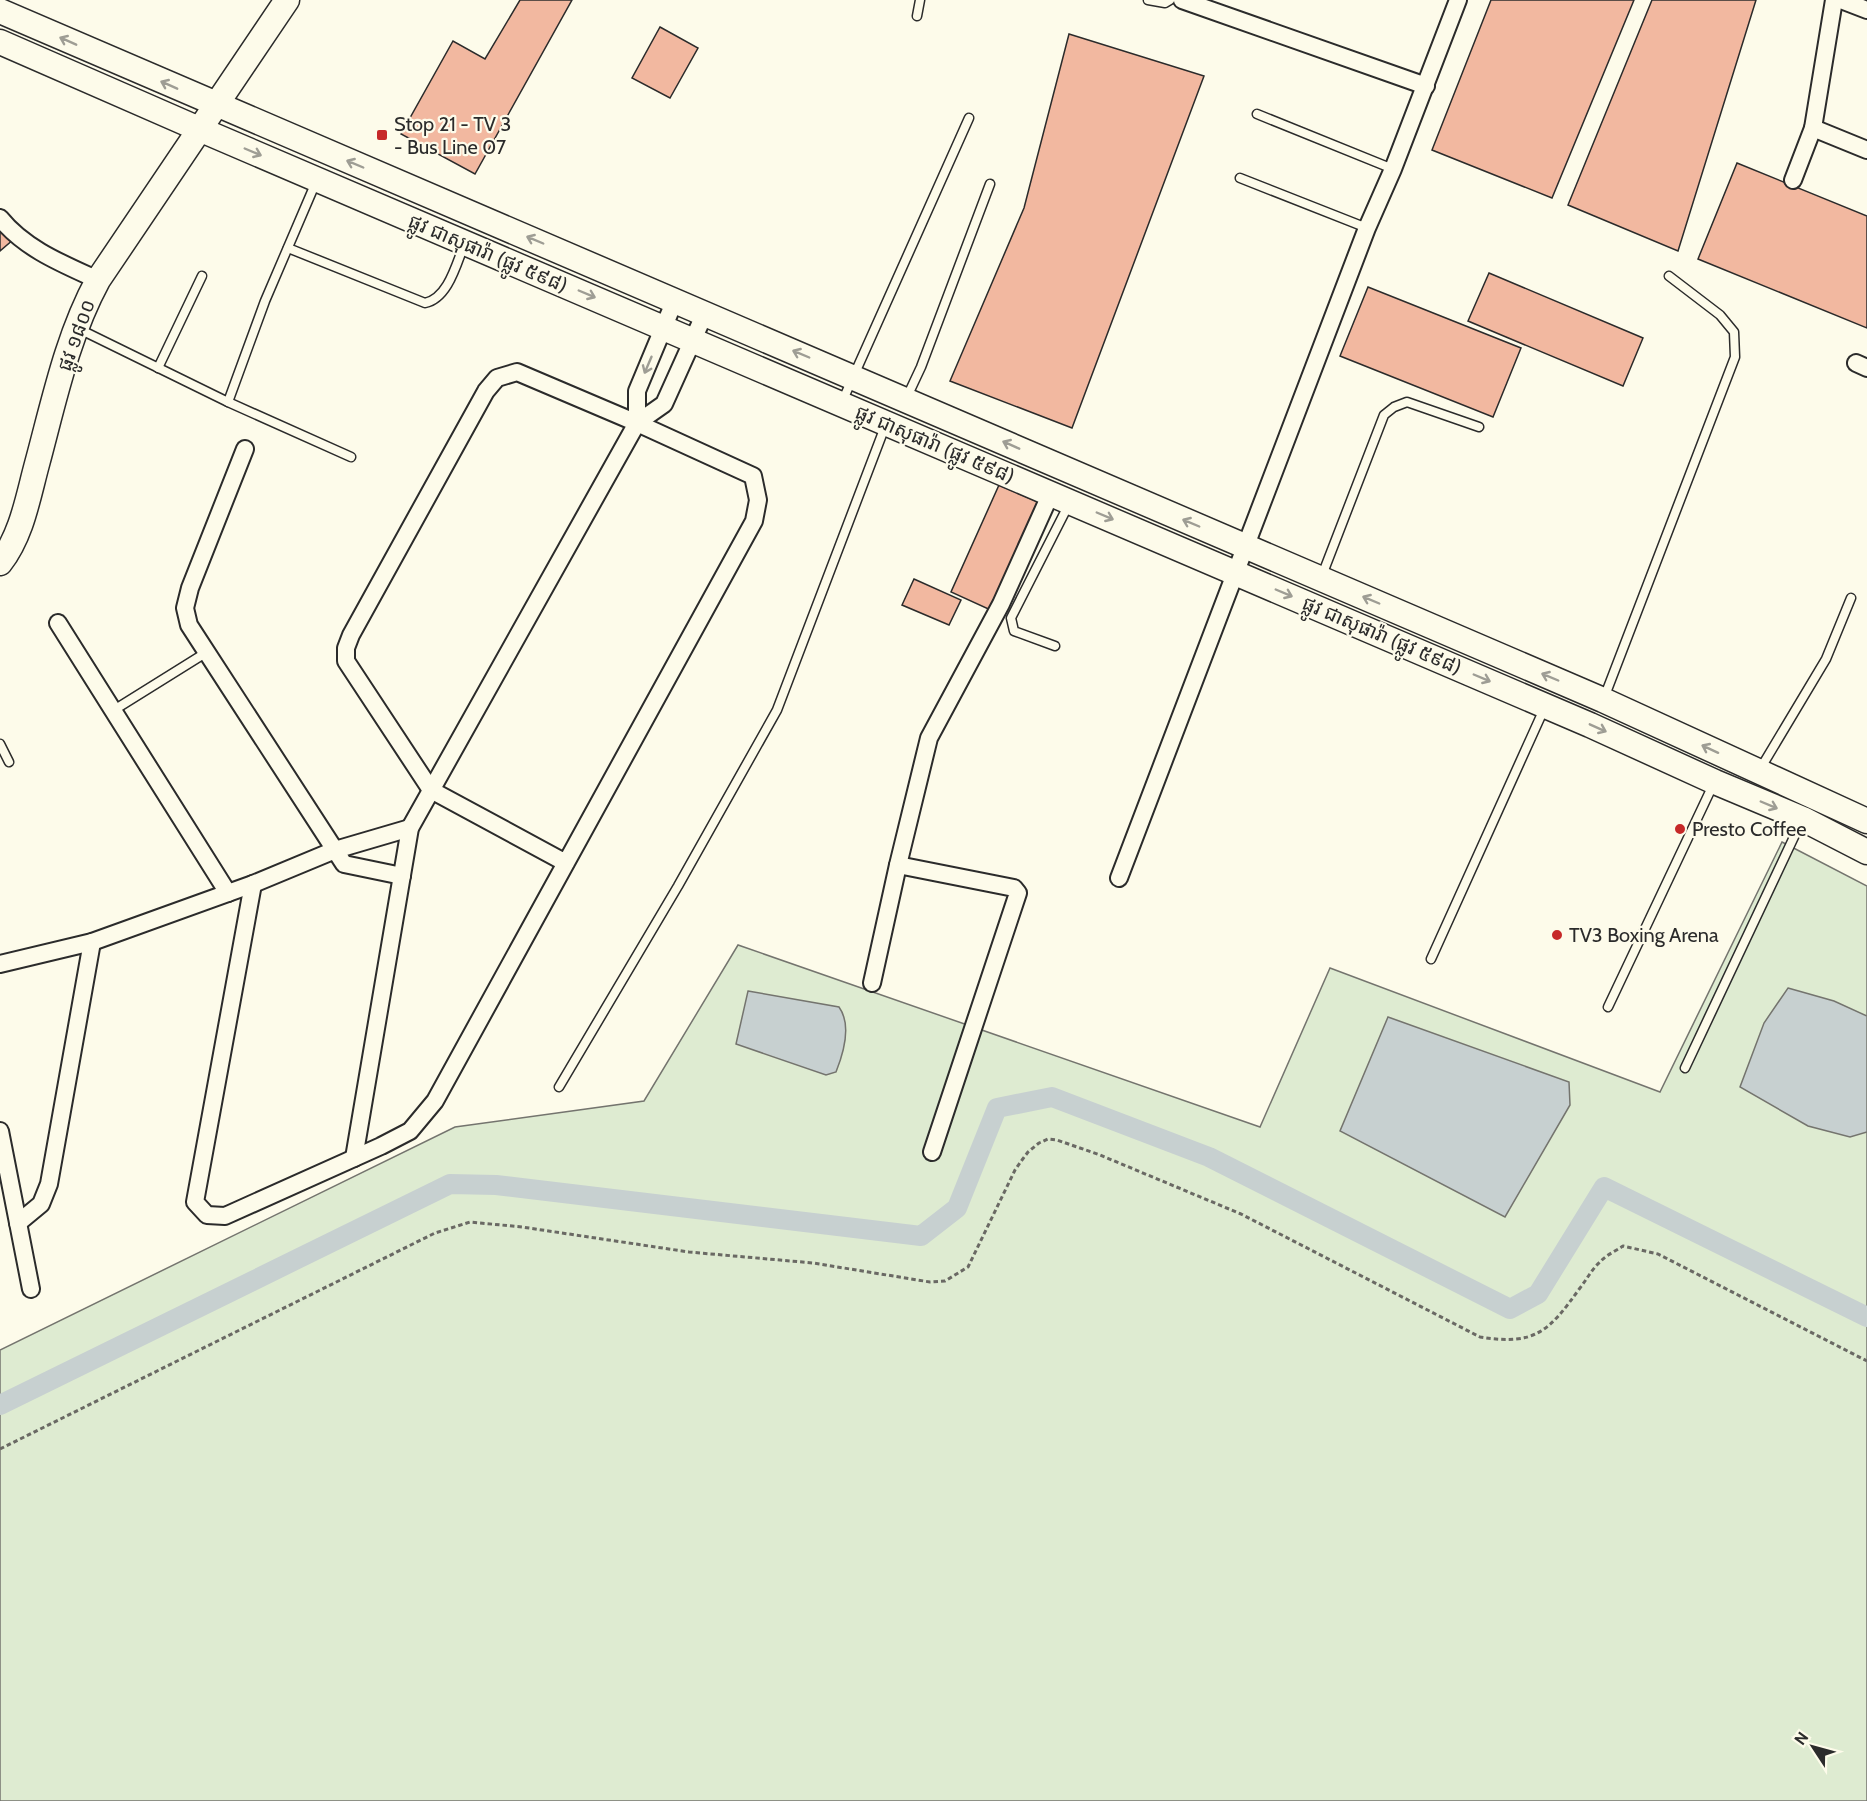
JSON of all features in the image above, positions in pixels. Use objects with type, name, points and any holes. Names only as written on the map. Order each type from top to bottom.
[{"type":"main road","name":"ផ្លូវ ១៨០០","points":[[0,563],[17,534],[75,327],[98,280],[287,0]]},
{"type":"main road","name":"ផ្លូវ ជាសុផារ៉ា (ផ្លូវ ៥៩៨)","points":[[0,11],[1604,700],[1867,821]]},
{"type":"main road","name":"ផ្លូវ ជាសុផារ៉ា (ផ្លូវ ៥៩៨)","points":[[0,42],[1546,706],[1803,819],[1867,852]]},
{"type":"main road","points":[[947,449],[959,422]]},
{"type":"main road","points":[[1650,752],[1661,726]]},
{"type":"street","points":[[1182,0],[1426,86]]},
{"type":"street","points":[[1119,878],[1367,228],[1393,169],[1458,0]]},
{"type":"street","points":[[1793,180],[1813,129],[1834,0]]},
{"type":"street","points":[[1841,0],[1867,10]]},
{"type":"street","points":[[1813,129],[1867,150]]},
{"type":"street","points":[[0,218],[8,228],[49,258],[98,280]]},
{"type":"street","points":[[637,423],[637,391],[675,300]]},
{"type":"street","points":[[354,1158],[410,828],[637,423],[664,404],[705,313]]},
{"type":"street","points":[[253,884],[195,1202],[207,1215],[225,1216],[410,1131],[435,1101],[754,521],[758,500],[753,476],[517,372],[497,378],[486,391],[357,625],[346,648],[346,661],[431,790],[566,862]]},
{"type":"street","points":[[245,449],[190,588],[185,608],[189,625],[344,864],[402,876]]},
{"type":"street","points":[[872,983],[929,738],[1061,497]]},
{"type":"street","points":[[58,623],[228,893]]},
{"type":"street","points":[[0,964],[92,942],[253,884],[335,850],[410,828]]},
{"type":"street","points":[[898,865],[1014,888],[1018,893],[932,1152]]},
{"type":"street","points":[[18,1223],[41,1204],[49,1184],[92,942]]},
{"type":"street","points":[[0,1131],[31,1289]]},
{"type":"lane","points":[[917,16],[920,0]]},
{"type":"lane","points":[[1148,0],[1164,3],[1170,0]]},
{"type":"lane","points":[[1257,114],[1393,169]]},
{"type":"lane","points":[[842,404],[969,118]]},
{"type":"lane","points":[[1240,178],[1367,228]]},
{"type":"lane","points":[[228,402],[265,301],[317,180]]},
{"type":"lane","points":[[905,400],[921,367],[990,184]]},
{"type":"lane","points":[[288,248],[425,303],[434,302],[444,291],[465,243]]},
{"type":"lane","points":[[158,368],[202,276]]},
{"type":"lane","points":[[1604,700],[1735,357],[1734,332],[1720,315],[1669,276]]},
{"type":"lane","points":[[75,327],[228,402],[351,457]]},
{"type":"lane","points":[[1321,578],[1384,415],[1394,407],[1407,402],[1479,427]]},
{"type":"lane","points":[[559,1087],[678,886],[777,710],[886,422]]},
{"type":"lane","points":[[1055,646],[1014,631],[1011,618],[1061,497]]},
{"type":"lane","points":[[1759,771],[1826,659],[1851,598]]},
{"type":"lane","points":[[114,710],[207,652]]},
{"type":"lane","points":[[1431,959],[1546,706]]},
{"type":"lane","points":[[0,744],[9,762]]},
{"type":"lane","points":[[1608,1007],[1715,782]]},
{"type":"lane","points":[[1684,1068],[1803,819]]},
{"type":"path","points":[[0,1449],[435,1233],[470,1222],[522,1227],[688,1252],[813,1263],[930,1282],[945,1281],[968,1267],[1015,1170],[1028,1152],[1047,1139],[1057,1140],[1100,1155],[1241,1214],[1480,1337],[1502,1340],[1523,1339],[1550,1326],[1601,1261],[1623,1246],[1658,1254],[1867,1361]]},
{"type":"green space","points":[[1782,842],[1867,886],[1867,1801],[0,1801],[0,1350],[455,1127],[644,1101],[738,945],[1260,1127],[1330,968],[1660,1092]]},
{"type":"shaded area","points":[[1788,988],[1834,1001],[1867,1016],[1867,1132],[1850,1137],[1808,1126],[1740,1087],[1764,1023]]},
{"type":"shaded area","points":[[748,991],[839,1007],[846,1030],[842,1056],[836,1072],[826,1075],[736,1044]]},
{"type":"shaded area","points":[[1388,1017],[1569,1082],[1570,1105],[1505,1217],[1340,1131]]},
{"type":"building","points":[[520,0],[572,0],[475,174],[401,134],[453,41],[485,59]]},
{"type":"building","points":[[1491,0],[1634,0],[1552,198],[1432,150]]},
{"type":"building","points":[[1652,0],[1756,0],[1678,251],[1568,205]]},
{"type":"building","points":[[660,27],[698,48],[670,98],[632,78]]},
{"type":"building","points":[[1069,34],[1204,76],[1072,428],[950,381],[1024,208]]},
{"type":"building","points":[[1737,163],[1867,216],[1867,328],[1698,259]]},
{"type":"building","points":[[0,225],[14,239],[0,251]]},
{"type":"building","points":[[1489,273],[1643,338],[1623,386],[1468,321]]},
{"type":"building","points":[[1368,287],[1521,348],[1493,417],[1340,356]]},
{"type":"building","points":[[999,485],[1043,504],[995,612],[951,592]]},
{"type":"building","points":[[914,579],[961,600],[949,625],[902,605]]},
{"type":"waterway","points":[[0,1405],[450,1184],[496,1185],[921,1236],[957,1208],[997,1108],[1052,1097],[1209,1157],[1510,1309],[1538,1294],[1604,1187],[1867,1317]]},
{"type":"place","name":"Stop 21 - TV 3 - Bus Line 07","points":[[382,135]]},
{"type":"place","name":"Presto Coffee","points":[[1680,829]]},
{"type":"place","name":"TV3 Boxing Arena","points":[[1557,935]]}]
